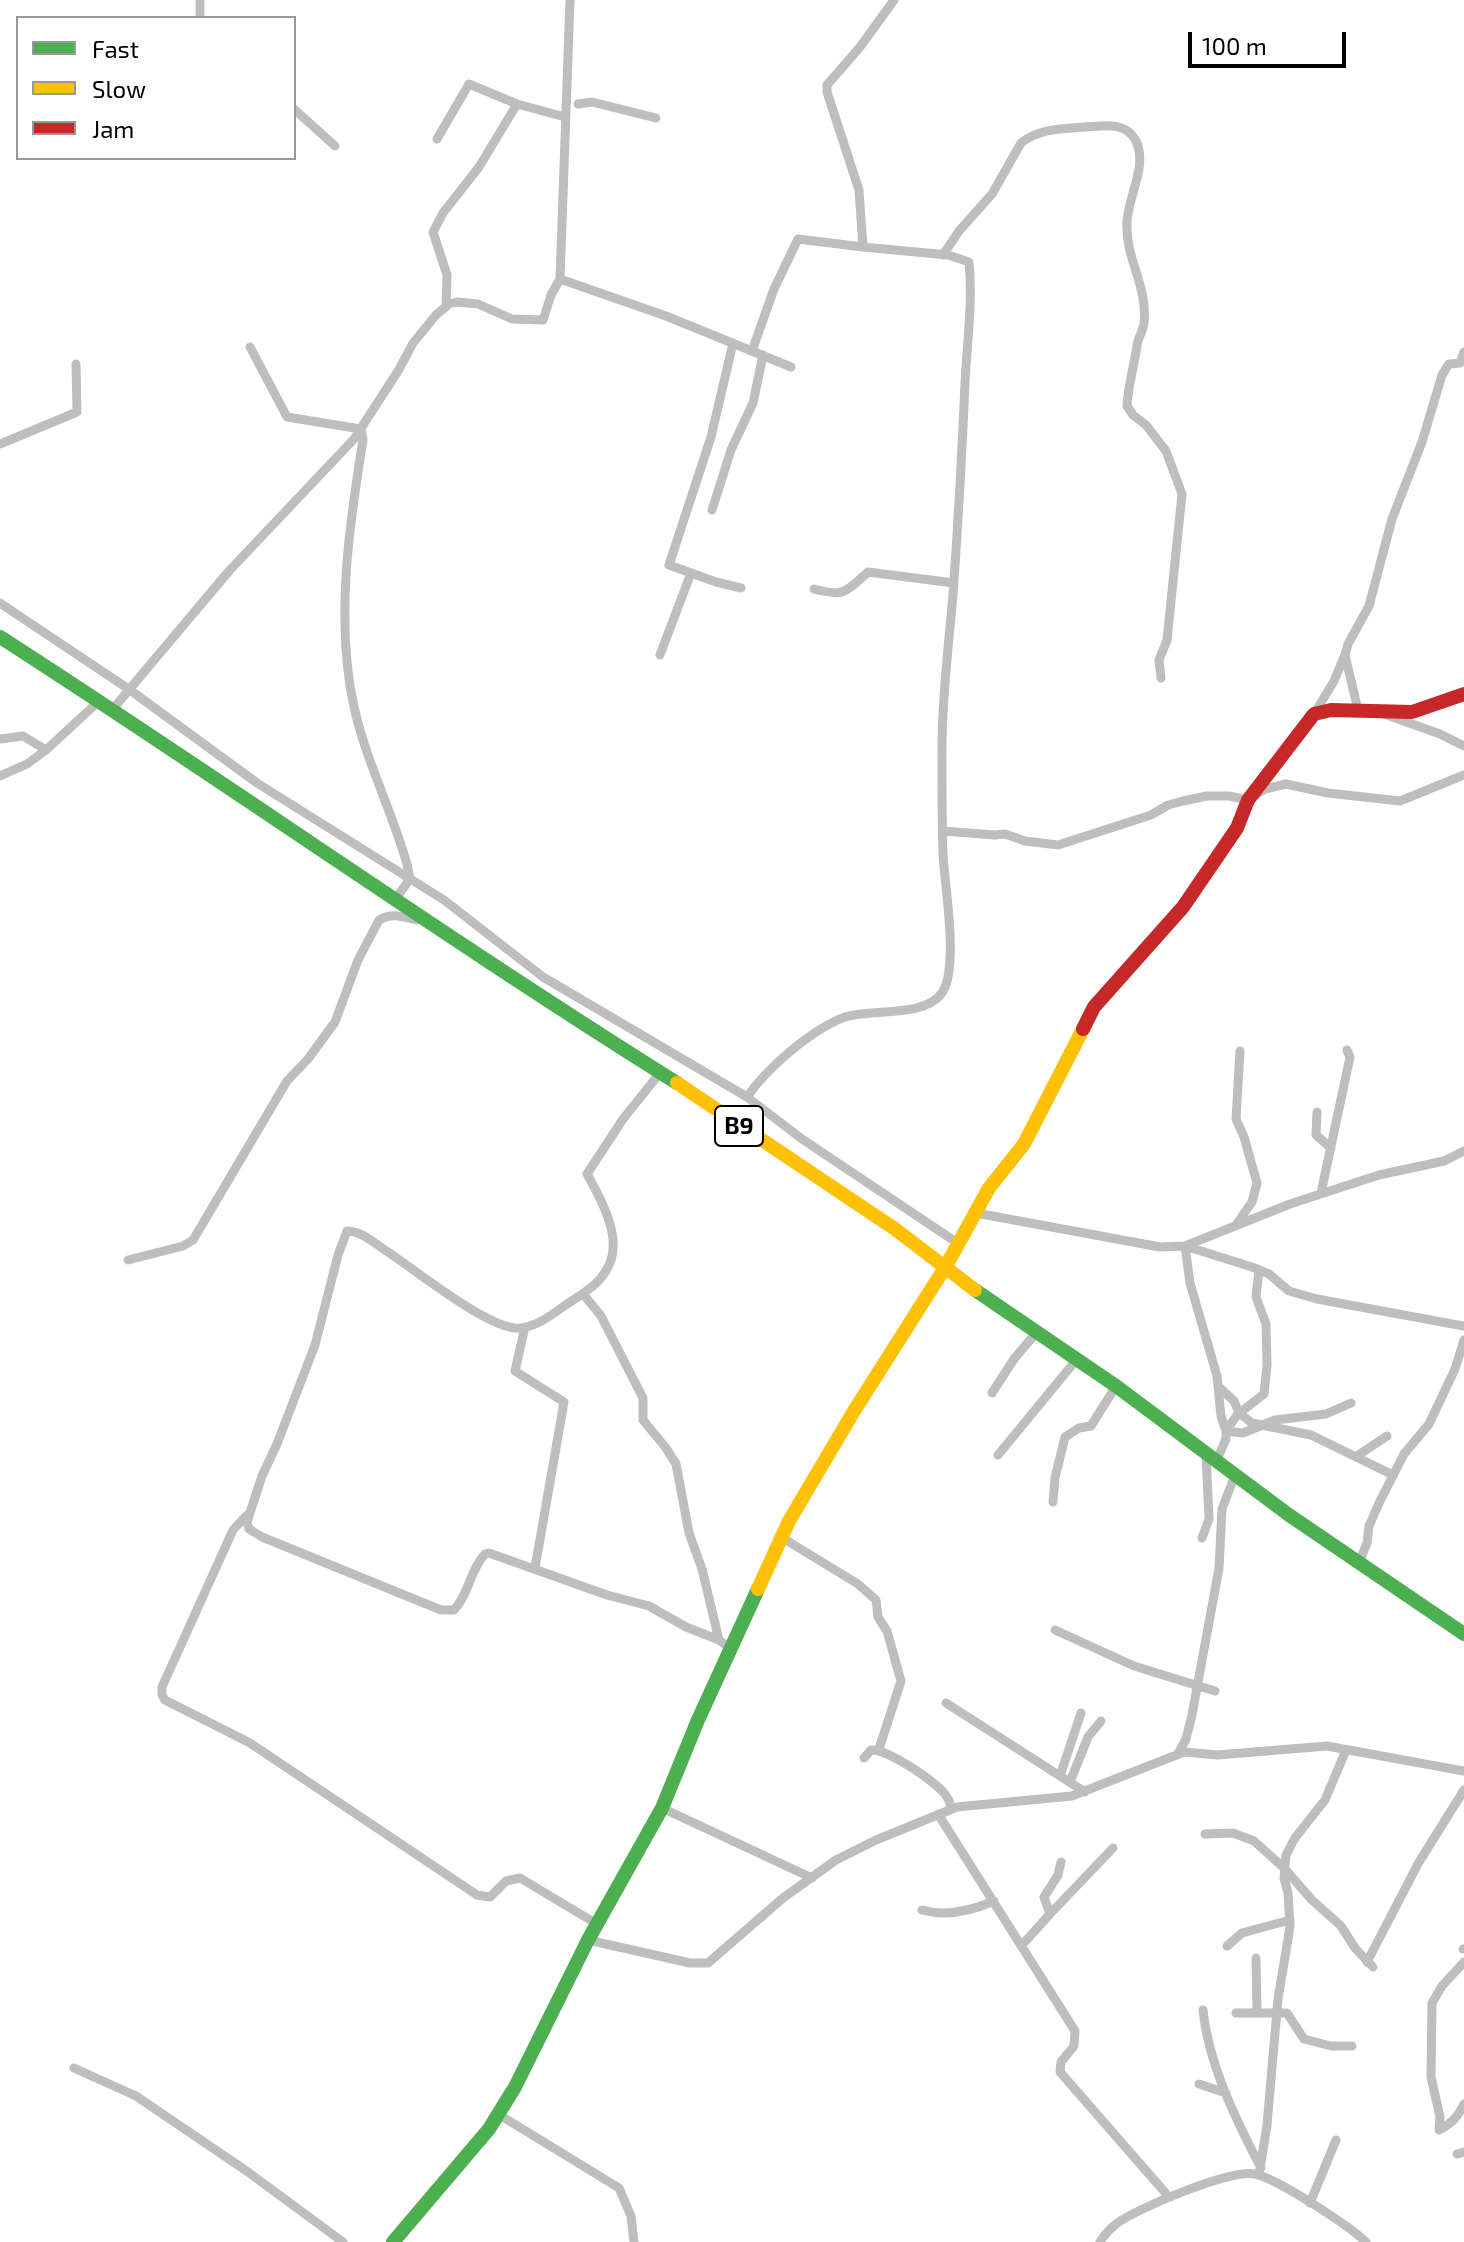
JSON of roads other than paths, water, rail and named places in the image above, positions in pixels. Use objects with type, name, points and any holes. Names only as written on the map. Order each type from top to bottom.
[{"type":"main road","name":"B9","points":[[0,637],[396,898],[547,1002],[895,1229],[1036,1333],[1116,1386],[1211,1458],[1464,1634]]},
{"type":"main road","points":[[393,2242],[456,2170],[498,2114],[528,2062],[588,1940],[662,1808],[698,1720],[781,1537],[846,1424],[946,1266],[998,1173],[1030,1133],[1086,1019],[1115,980],[1130,968],[1183,907],[1237,828],[1248,800],[1272,764],[1314,714],[1331,710],[1412,712],[1464,694]]},
{"type":"street","points":[[112,710],[229,571],[361,429],[413,343],[436,315],[457,302],[478,304],[512,319],[543,320],[560,279],[570,0]]},
{"type":"street","points":[[863,247],[859,190],[827,85],[894,0]]},
{"type":"street","points":[[437,139],[469,84],[517,104],[565,116]]},
{"type":"street","points":[[566,101],[578,104],[592,102],[656,118]]},
{"type":"street","points":[[446,307],[447,275],[433,232],[443,213],[479,167],[517,104]]},
{"type":"street","points":[[565,116],[578,104]]},
{"type":"street","points":[[296,111],[335,146]]},
{"type":"street","points":[[943,255],[959,231],[992,194],[1021,143],[1028,137],[1042,131],[1113,125],[1127,130],[1134,138],[1140,164],[1127,219],[1126,245],[1143,289],[1145,305],[1144,327],[1137,345],[1127,406],[1166,451],[1182,494],[1167,640],[1159,660],[1161,678]]},
{"type":"street","points":[[747,1097],[777,1064],[829,1024],[857,1013],[928,1005],[944,991],[948,979],[950,940],[941,737],[964,422],[969,262],[943,255],[798,239],[774,289],[752,351]]},
{"type":"street","points":[[560,279],[655,312],[791,367]]},
{"type":"street","points":[[733,343],[711,437],[669,565],[741,588]]},
{"type":"street","points":[[250,347],[287,417],[361,429]]},
{"type":"street","points":[[1314,714],[1334,681],[1348,644],[1369,606],[1392,519],[1422,442],[1442,375],[1449,364],[1460,363],[1464,352]]},
{"type":"street","points":[[712,510],[731,450],[753,403],[763,355]]},
{"type":"street","points":[[0,444],[77,412],[76,364]]},
{"type":"street","points":[[361,429],[363,440],[346,599],[349,675],[358,720],[382,797],[399,837],[410,879]]},
{"type":"street","points":[[814,589],[836,595],[849,589],[868,572],[954,583]]},
{"type":"street","points":[[660,655],[691,573]]},
{"type":"street","points":[[0,603],[130,690],[257,783],[444,900],[543,977],[747,1097],[802,1139],[959,1244]]},
{"type":"street","points":[[1345,655],[1358,710]]},
{"type":"street","points":[[0,776],[27,764],[46,750],[99,701]]},
{"type":"street","points":[[1377,712],[1440,734],[1464,746]]},
{"type":"street","points":[[0,739],[23,736],[46,750]]},
{"type":"street","points":[[943,831],[1005,834],[1025,841],[1058,845],[1151,815],[1168,805],[1207,796],[1248,800],[1265,789],[1286,784],[1328,793],[1400,801],[1464,775]]},
{"type":"street","points":[[396,898],[410,879]]},
{"type":"street","points":[[128,1260],[183,1246],[193,1240],[287,1081],[308,1059],[335,1022],[358,960],[379,920],[397,915],[436,925]]},
{"type":"street","points":[[1321,1193],[1350,1057],[1347,1050]]},
{"type":"street","points":[[1236,1225],[1252,1202],[1257,1183],[1236,1119],[1240,1051]]},
{"type":"street","points":[[660,1073],[623,1119],[587,1174],[601,1199],[613,1244],[608,1268],[584,1295],[546,1318],[525,1327],[512,1328],[470,1309],[416,1269],[359,1234],[347,1231],[315,1345],[247,1522],[249,1529],[262,1537],[441,1610],[454,1610],[461,1603],[479,1560],[485,1554],[496,1554],[607,1595],[649,1606],[686,1627],[719,1640],[732,1650]]},
{"type":"street","points":[[1317,1112],[1316,1135],[1331,1148]]},
{"type":"street","points":[[976,1213],[1126,1238],[1160,1247],[1185,1246],[1321,1193],[1379,1175],[1444,1161],[1464,1151]]},
{"type":"street","points":[[1185,1246],[1269,1274],[1289,1291],[1464,1326]]},
{"type":"street","points":[[1185,1246],[1190,1283],[1218,1386],[1226,1431],[1226,1439],[1211,1458],[1209,1519],[1202,1538]]},
{"type":"street","points":[[1226,1431],[1239,1413],[1264,1394],[1266,1324],[1256,1297],[1259,1270]]},
{"type":"street","points":[[584,1295],[601,1316],[643,1398],[643,1420],[676,1464],[689,1533],[702,1569],[719,1640]]},
{"type":"street","points":[[525,1327],[515,1371],[564,1402],[535,1568]]},
{"type":"street","points":[[992,1393],[1036,1333]]},
{"type":"street","points":[[1359,1563],[1367,1543],[1369,1526],[1393,1475],[1404,1454],[1429,1424],[1455,1369],[1464,1340]]},
{"type":"street","points":[[998,1455],[1077,1359]]},
{"type":"street","points":[[1053,1502],[1065,1437],[1079,1428],[1091,1426],[1116,1386]]},
{"type":"street","points":[[1218,1386],[1234,1401],[1239,1413],[1259,1427],[1311,1435],[1393,1475]]},
{"type":"street","points":[[1226,1431],[1243,1433],[1275,1420],[1326,1414],[1351,1403]]},
{"type":"street","points":[[1357,1456],[1387,1436]]},
{"type":"street","points":[[1179,1752],[1186,1739],[1219,1568],[1222,1509],[1235,1475]]},
{"type":"street","points":[[250,1512],[233,1530],[218,1560],[162,1687],[165,1700],[250,1743],[477,1895],[490,1897],[506,1881],[520,1878],[597,1924]]},
{"type":"street","points":[[781,1537],[858,1584],[876,1600],[878,1617],[887,1631],[901,1681],[879,1749]]},
{"type":"street","points":[[1055,1630],[1134,1666],[1215,1691]]},
{"type":"street","points":[[946,1703],[1085,1792]]},
{"type":"street","points":[[1060,1776],[1081,1713]]},
{"type":"street","points":[[1070,1782],[1084,1745],[1101,1721]]},
{"type":"street","points":[[588,1940],[702,1965],[716,1958],[760,1917],[812,1878],[856,1850],[952,1809],[974,1804],[1052,1799],[1085,1792],[1179,1752],[1218,1755],[1327,1746],[1464,1771]]},
{"type":"street","points":[[864,1758],[871,1750],[879,1749],[928,1779],[947,1796],[952,1809]]},
{"type":"street","points":[[1260,2171],[1290,1920],[1284,1868],[1286,1855],[1295,1838],[1325,1800],[1346,1750]]},
{"type":"street","points":[[1205,1834],[1233,1833],[1254,1841],[1341,1926],[1370,1965],[1419,1862],[1464,1790]]},
{"type":"street","points":[[662,1808],[812,1878]]},
{"type":"street","points":[[938,1814],[1075,2031],[1074,2046],[1061,2062],[1060,2072],[1169,2197]]},
{"type":"street","points":[[1022,1945],[1113,1848]]},
{"type":"street","points":[[1050,1914],[1044,1897],[1058,1875],[1061,1862]]},
{"type":"street","points":[[922,1910],[935,1914],[956,1913],[994,1901]]},
{"type":"street","points":[[1227,1946],[1242,1933],[1290,1920]]},
{"type":"street","points":[[1256,1958],[1257,2013]]},
{"type":"street","points":[[1464,1962],[1442,1986],[1432,2003],[1431,2077],[1440,2117],[1439,2130],[1451,2124],[1464,2104]]},
{"type":"street","points":[[1203,2010],[1206,2041],[1260,2171],[1366,2242]]},
{"type":"street","points":[[1236,2013],[1287,2013],[1304,2039],[1331,2046],[1352,2046]]},
{"type":"street","points":[[74,2068],[146,2103],[248,2172],[343,2242]]},
{"type":"street","points":[[1199,2084],[1226,2093]]},
{"type":"street","points":[[498,2114],[619,2188],[631,2216],[634,2242]]},
{"type":"street","points":[[1310,2203],[1336,2140]]},
{"type":"street","points":[[1100,2242],[1117,2223],[1169,2197],[1237,2174],[1260,2171]]}]
